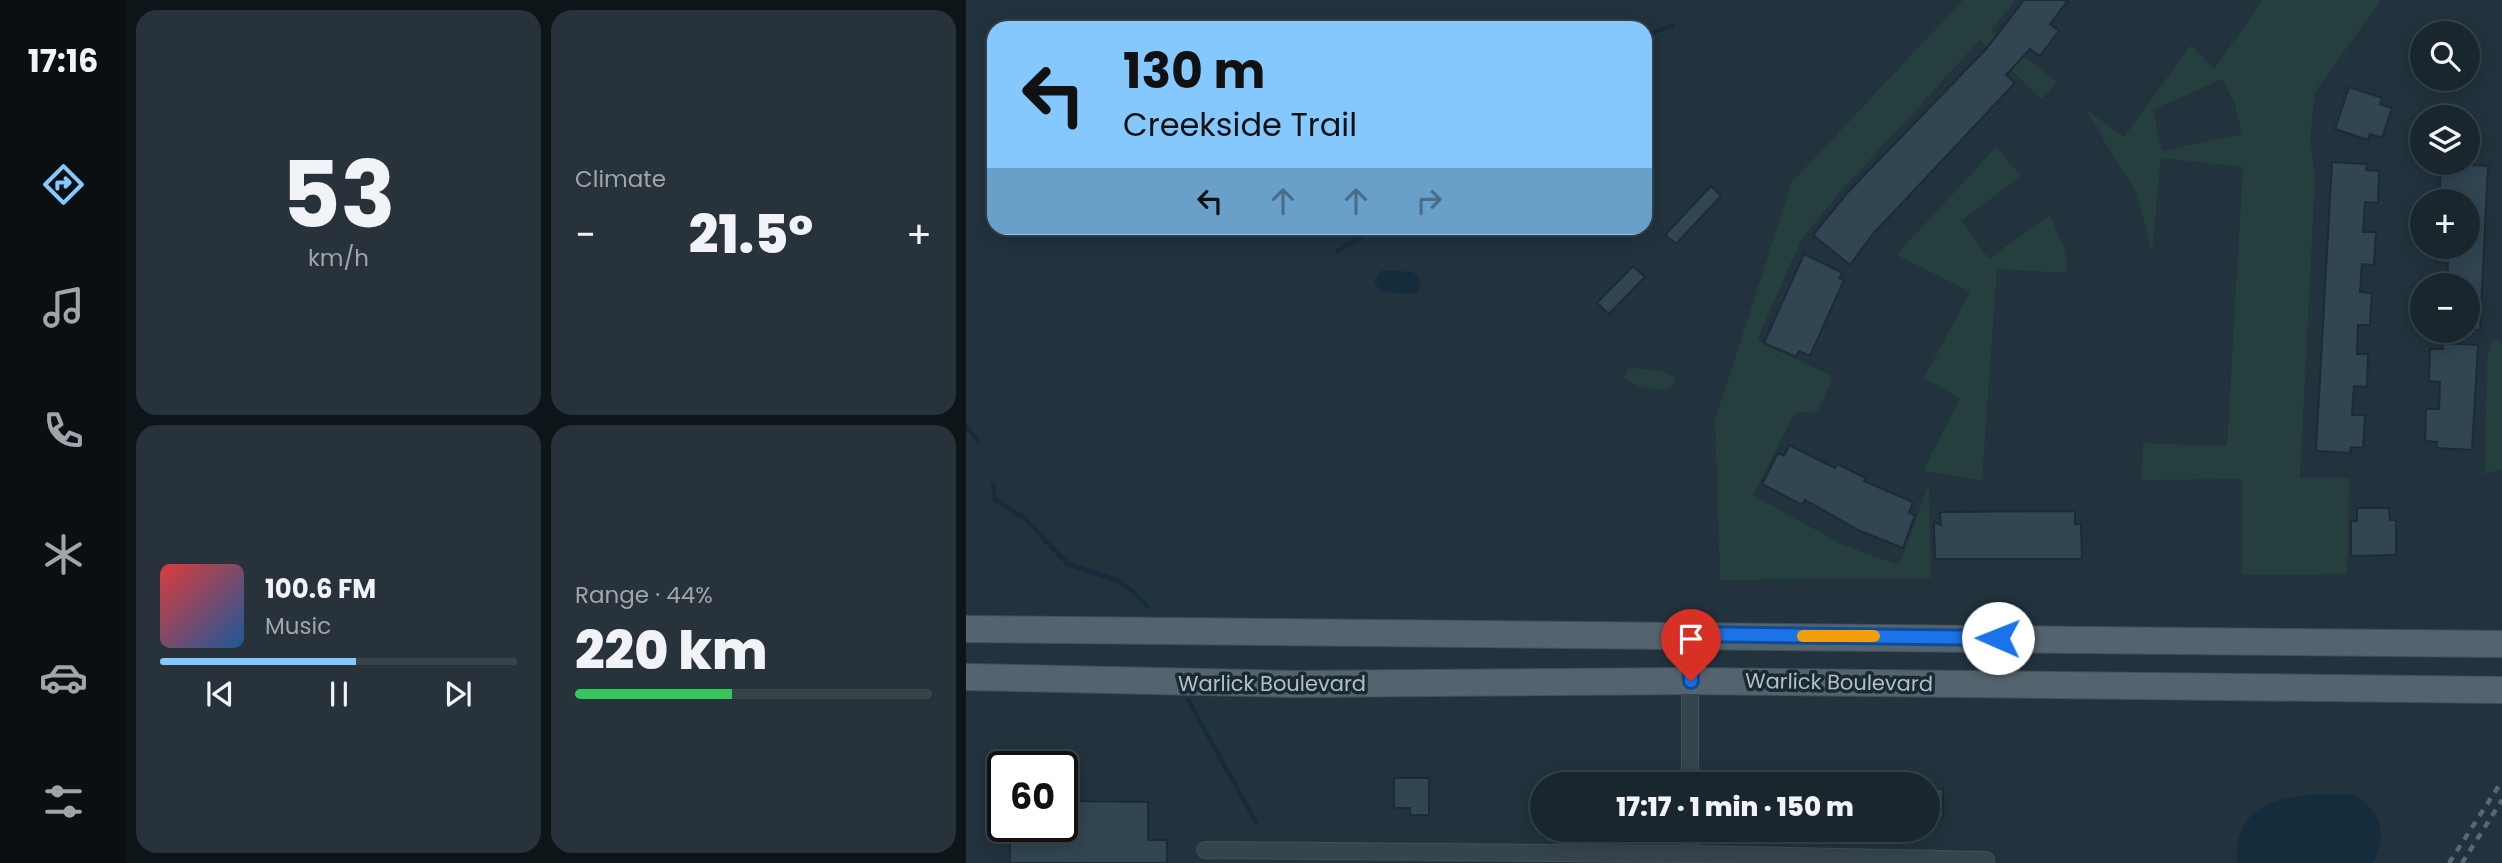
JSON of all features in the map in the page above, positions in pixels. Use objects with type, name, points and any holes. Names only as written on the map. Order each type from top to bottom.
[{"type":"main road","points":[[966,629],[2502,644]]},
{"type":"main road","name":"Warlick Boulevard","points":[[966,677],[1295,684],[1691,681],[2501,690]]},
{"type":"street","points":[[1690,634],[1690,772]]},
{"type":"street","points":[[1689,842],[1689,854]]},
{"type":"street","points":[[1206,850],[1499,857],[1689,854],[1986,860]]},
{"type":"green space","points":[[1963,0],[2015,0],[1991,30],[2057,82],[2042,99],[1980,40],[1841,191],[1801,240],[1757,340],[1833,377],[1818,411],[1795,413],[1753,495],[1843,545],[1899,565],[1929,484],[1931,578],[1720,580],[1715,420],[1792,182]]},
{"type":"green space","points":[[2263,0],[2381,0],[2315,92],[2310,141],[2315,179],[2300,478],[2349,478],[2347,574],[2242,575],[2242,479],[2141,480],[2143,443],[2227,446],[2243,167],[2161,158],[2152,251],[2137,194],[2084,108],[2124,137],[2191,45],[2214,69]],"holes":[[[2222,79],[2235,104],[2242,134],[2162,151],[2153,110]]]},
{"type":"green space","points":[[1996,147],[2021,176],[1961,221],[1989,259],[2050,215],[2064,247],[2068,273],[1997,269],[1982,480],[1923,471],[1960,398],[1924,378],[1970,292],[1896,255]]},
{"type":"green space","points":[[2493,338],[2502,344],[2502,469],[2485,474],[2487,358]]},
{"type":"green space","points":[[1633,368],[1662,371],[1675,378],[1675,384],[1657,389],[1635,384],[1625,377],[1627,370]]},
{"type":"water","points":[[1382,270],[1413,272],[1421,282],[1417,294],[1381,292],[1374,281]]},
{"type":"water","points":[[2354,795],[2371,809],[2380,824],[2380,842],[2373,863],[2237,863],[2239,840],[2246,822],[2259,810],[2294,797]]},
{"type":"building","points":[[2024,0],[2068,0],[2050,24],[2059,31],[2040,56],[2030,49],[2006,75],[2015,83],[1873,234],[1850,265],[1813,235],[1848,192],[1987,48]]},
{"type":"building","points":[[2349,87],[2382,98],[2380,104],[2392,108],[2382,138],[2370,134],[2368,140],[2335,129]]},
{"type":"building","points":[[2332,162],[2367,164],[2366,170],[2379,171],[2378,203],[2365,202],[2363,232],[2376,232],[2374,265],[2362,264],[2360,292],[2372,293],[2370,325],[2358,325],[2357,354],[2368,354],[2367,387],[2354,386],[2352,415],[2365,415],[2363,448],[2351,447],[2350,453],[2316,451]]},
{"type":"building","points":[[2480,166],[2488,166],[2480,330],[2480,273],[2448,273],[2448,263],[2436,262],[2436,259],[2480,259],[2480,189],[2440,189],[2441,175],[2480,175]]},
{"type":"building","points":[[1711,186],[1721,196],[1676,244],[1665,235]]},
{"type":"building","points":[[1804,254],[1843,273],[1839,278],[1844,280],[1810,356],[1799,351],[1796,357],[1764,343]]},
{"type":"building","points":[[1633,266],[1645,277],[1609,314],[1597,303]]},
{"type":"building","points":[[2443,343],[2478,345],[2472,450],[2437,448],[2437,442],[2425,441],[2426,409],[2439,409],[2440,382],[2429,381],[2430,349],[2443,349]]},
{"type":"building","points":[[1789,445],[1835,468],[1837,464],[1866,478],[1864,481],[1913,502],[1909,513],[1915,515],[1903,548],[1860,531],[1805,500],[1802,505],[1762,484],[1778,453],[1784,456]]},
{"type":"building","points":[[2357,508],[2389,508],[2390,520],[2396,520],[2396,555],[2351,556],[2351,521],[2357,521]]},
{"type":"building","points":[[2075,511],[2075,524],[2081,524],[2082,559],[1935,559],[1934,522],[1941,525],[1940,512]]},
{"type":"building","points":[[1394,778],[1429,778],[1429,815],[1410,815],[1410,808],[1394,808]]},
{"type":"building","points":[[1940,789],[1943,789],[1943,817],[1940,817]]},
{"type":"building","points":[[1078,801],[1148,802],[1148,840],[1167,840],[1167,863],[1010,863],[1010,842],[1078,842]]},
{"type":"waterway","points":[[1652,33],[1672,25]]},
{"type":"waterway","points":[[1338,251],[1364,235]]},
{"type":"waterway","points":[[966,426],[978,441]]},
{"type":"waterway","points":[[993,484],[995,499],[1023,517],[1068,564],[1116,580],[1148,607]]},
{"type":"waterway","points":[[1188,700],[1256,822]]},
{"type":"railway","points":[[2449,863],[2502,781]]},
{"type":"railway","points":[[2462,863],[2502,800]]},
{"type":"slow traffic","points":[[1803,636],[1874,636]]},
{"type":"route","points":[[1691,681],[1690,634],[1998,638]]}]
